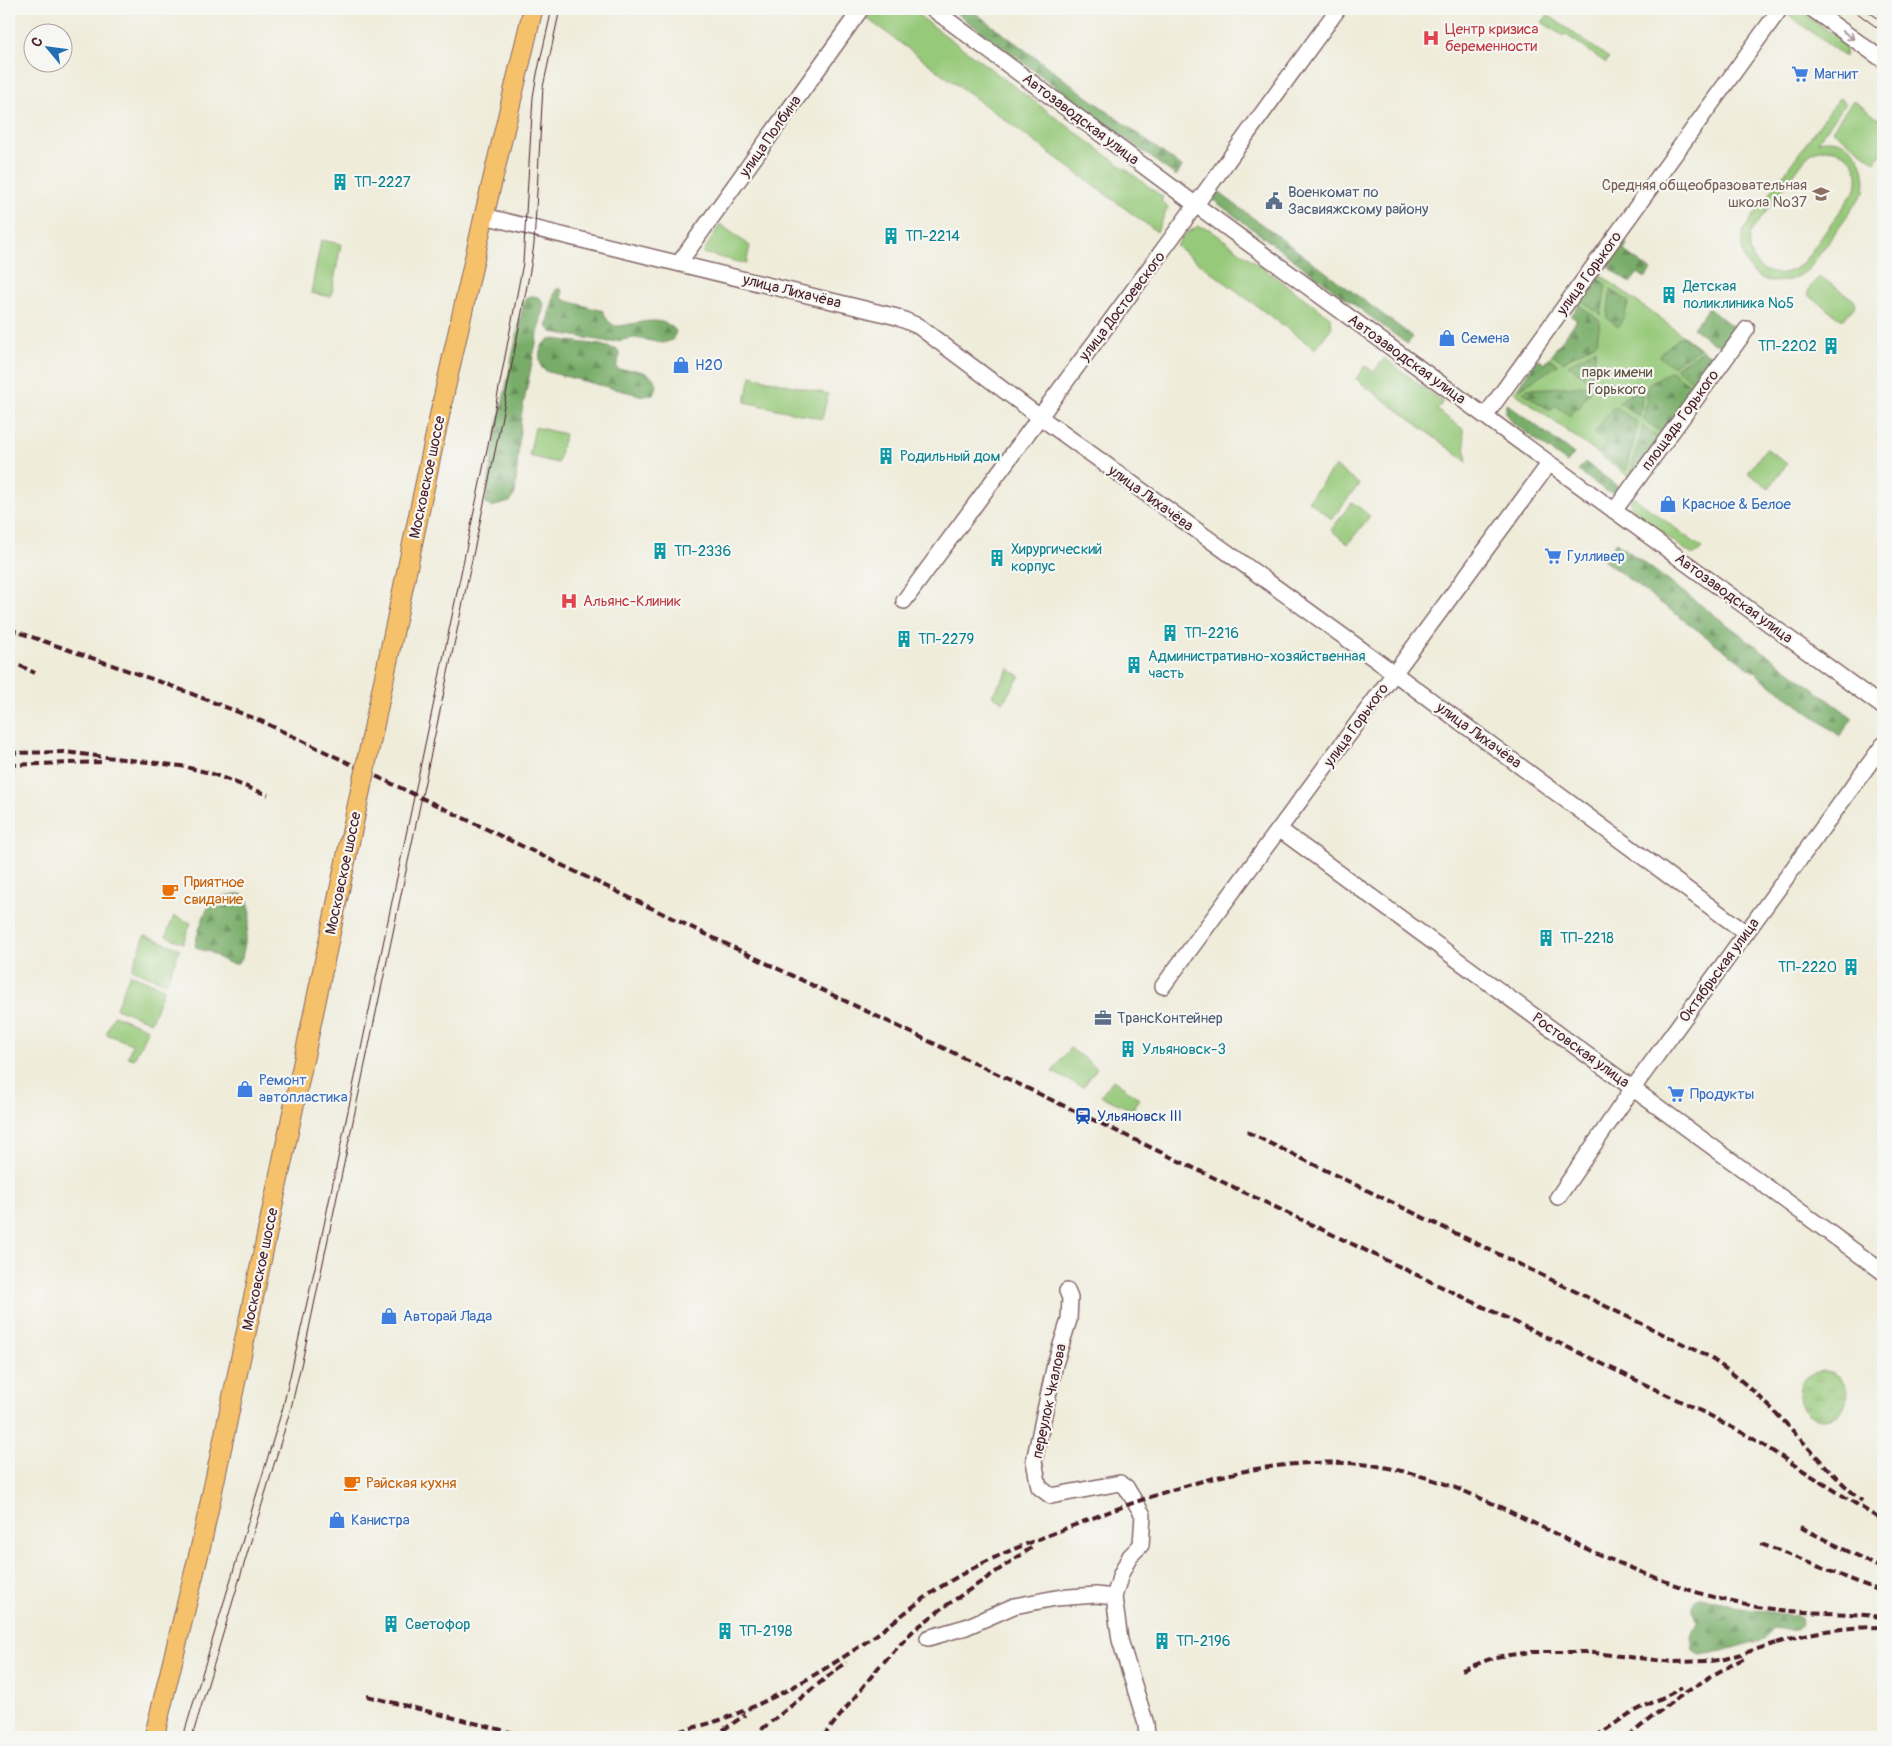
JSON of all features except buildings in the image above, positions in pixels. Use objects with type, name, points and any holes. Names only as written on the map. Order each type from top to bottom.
[{"type":"main road","name":"Московское шоссе","points":[[154,1737],[201,1545],[443,399],[533,9]]},
{"type":"street","name":"улица Полбина","points":[[679,263],[861,9]]},
{"type":"street","name":"Автозаводская улица","points":[[933,9],[1196,205],[1883,707]]},
{"type":"street","name":"улица Достоевского","points":[[904,601],[1338,9]]},
{"type":"street","name":"улица Горького","points":[[1485,416],[1780,9]]},
{"type":"street","points":[[1812,9],[1883,60]]},
{"type":"street","name":"улица Лихачёва","points":[[484,216],[897,316],[918,326],[1394,673],[1746,933]]},
{"type":"street","name":"площадь Горького","points":[[1614,512],[1747,329]]},
{"type":"street","name":"улица Горького","points":[[1163,986],[1549,464]]},
{"type":"street","name":"Октябрьская улица","points":[[1558,1196],[1633,1088],[1883,745]]},
{"type":"street","name":"Ростовская улица","points":[[1279,829],[1883,1272]]},
{"type":"street","name":"переулок Чкалова","points":[[1067,1291],[1070,1298],[1069,1320],[1055,1364],[1034,1461],[1038,1486],[1051,1496],[1120,1483],[1126,1488],[1143,1515],[1141,1545],[1130,1556],[1121,1574],[1114,1597]]},
{"type":"street","points":[[928,1638],[966,1627],[1014,1606],[1056,1598],[1096,1595],[1114,1597],[1120,1640],[1146,1724],[1148,1737]]},
{"type":"green space","points":[[865,9],[910,9],[1163,197],[1161,201],[1168,207],[1157,232],[861,14]]},
{"type":"green space","points":[[951,9],[970,9],[1182,167],[1176,176]]},
{"type":"green space","points":[[1793,9],[1804,13],[1842,41],[1846,47],[1845,57],[1787,14]]},
{"type":"green space","points":[[1548,15],[1609,58],[1606,63],[1565,34],[1563,36],[1542,22]]},
{"type":"green space","points":[[1839,98],[1846,103],[1818,141],[1830,140],[1840,142],[1848,146],[1855,153],[1864,170],[1864,192],[1809,269],[1796,277],[1782,281],[1770,281],[1759,277],[1750,269],[1744,258],[1742,245],[1744,229]],"holes":[[[1823,149],[1846,155],[1855,165],[1857,172],[1856,189],[1803,263],[1792,270],[1782,273],[1772,273],[1764,270],[1757,264],[1752,255],[1750,245],[1751,232],[1805,159],[1813,152]]]},
{"type":"green space","points":[[1853,100],[1883,122],[1883,151],[1875,162],[1832,130]]},
{"type":"green space","points":[[1217,191],[1413,337],[1407,344],[1212,199]]},
{"type":"green space","points":[[720,224],[750,246],[746,264],[703,253]]},
{"type":"green space","points":[[1198,226],[1209,229],[1330,317],[1332,327],[1315,349],[1176,246],[1184,235]]},
{"type":"green space","points":[[321,240],[341,244],[331,297],[311,293]]},
{"type":"green space","points":[[1620,242],[1627,243],[1624,251],[1651,270],[1645,278],[1638,273],[1630,283],[1608,265],[1618,250],[1615,246]]},
{"type":"green space","name":"парк имени Горького","points":[[1601,275],[1716,360],[1631,478],[1514,392],[1538,359],[1545,364],[1577,320],[1571,316]]},
{"type":"green space","points":[[1821,277],[1854,300],[1855,306],[1844,319],[1841,319],[1808,295],[1812,284]]},
{"type":"green space","points":[[1598,279],[1606,285],[1601,315],[1582,301]]},
{"type":"green space","points":[[558,288],[562,290],[564,300],[603,311],[608,321],[615,326],[647,321],[663,322],[670,325],[676,331],[673,340],[663,343],[635,338],[609,342],[552,332],[547,327],[555,291]]},
{"type":"green space","points":[[1611,289],[1629,302],[1618,327],[1607,318]]},
{"type":"green space","points":[[536,296],[544,304],[521,416],[515,494],[510,502],[491,507],[486,503],[486,499],[495,438],[524,302],[525,299]]},
{"type":"green space","points":[[1579,305],[1600,321],[1597,342],[1563,362],[1552,354],[1577,320],[1571,316]]},
{"type":"green space","points":[[1708,308],[1739,331],[1725,347],[1713,343],[1693,328]]},
{"type":"green space","points":[[1682,336],[1700,349],[1672,366],[1659,356]]},
{"type":"green space","points":[[554,339],[600,345],[618,350],[620,355],[616,368],[620,370],[641,371],[653,378],[656,382],[656,388],[653,395],[643,396],[548,372],[540,364],[540,350],[545,342]]},
{"type":"green space","points":[[1596,349],[1591,382],[1568,365]]},
{"type":"green space","points":[[1703,351],[1715,360],[1697,385],[1675,368]]},
{"type":"green space","points":[[1384,358],[1443,402],[1437,410],[1463,429],[1467,462],[1356,379],[1365,366],[1374,372]]},
{"type":"green space","points":[[1549,358],[1558,365],[1520,389],[1518,387],[1538,359],[1545,364]]},
{"type":"green space","points":[[1671,371],[1695,388],[1662,433],[1644,420],[1648,384]]},
{"type":"green space","points":[[751,376],[828,394],[822,419],[745,402]]},
{"type":"green space","points":[[1587,386],[1591,389],[1578,409],[1576,407],[1570,416],[1555,405],[1550,411],[1523,392],[1528,389]]},
{"type":"green space","points":[[1643,387],[1640,417],[1618,402]]},
{"type":"green space","points":[[1506,403],[1574,454],[1567,463],[1513,423],[1506,413]]},
{"type":"green space","points":[[1614,406],[1638,423],[1626,470],[1600,452],[1607,443],[1594,433]]},
{"type":"green space","points":[[1643,426],[1659,438],[1631,474]]},
{"type":"green space","points":[[535,427],[565,434],[558,463],[529,456]]},
{"type":"green space","points":[[1766,448],[1787,464],[1769,488],[1748,473]]},
{"type":"green space","points":[[1585,462],[1621,489],[1615,493],[1606,491],[1578,471]]},
{"type":"green space","points":[[1335,466],[1359,484],[1332,519],[1308,501]]},
{"type":"green space","points":[[1632,496],[1702,548],[1695,555],[1691,554],[1635,513],[1630,503]]},
{"type":"green space","points":[[1352,502],[1370,516],[1348,544],[1331,530]]},
{"type":"green space","points":[[1616,542],[1853,718],[1840,736],[1603,560]]},
{"type":"green space","points":[[1009,669],[1020,676],[1003,702],[992,695]]},
{"type":"green space","points":[[241,894],[247,898],[251,912],[242,958],[235,964],[226,962],[211,952],[195,946],[202,920],[208,907],[217,898]]},
{"type":"green space","points":[[174,916],[191,923],[183,943],[166,936]]},
{"type":"green space","points":[[145,935],[180,949],[166,983],[132,969]]},
{"type":"green space","points":[[130,974],[164,988],[151,1022],[116,1008]]},
{"type":"green space","points":[[114,1015],[148,1029],[134,1059],[128,1057],[132,1044],[106,1034]]},
{"type":"green space","points":[[1070,1048],[1097,1068],[1083,1087],[1052,1072]]},
{"type":"green space","points":[[1113,1080],[1140,1099],[1132,1110],[1101,1096]]},
{"type":"green space","points":[[1818,1371],[1828,1371],[1837,1375],[1843,1381],[1847,1395],[1843,1409],[1837,1415],[1828,1419],[1818,1419],[1809,1415],[1803,1409],[1799,1400],[1799,1390],[1803,1381],[1809,1375]]},
{"type":"green space","points":[[1702,1597],[1735,1607],[1797,1616],[1800,1618],[1801,1625],[1795,1630],[1772,1628],[1764,1639],[1701,1655],[1693,1650],[1691,1636],[1697,1622],[1693,1608],[1695,1602]]},
{"type":"tram line","points":[[183,1737],[283,1407],[316,1263],[489,440],[523,263],[533,97],[552,9]]},
{"type":"tram line","points":[[192,1737],[291,1408],[303,1357],[497,442],[531,265],[534,244],[543,87],[560,9]]},
{"type":"tram line","points":[[1852,9],[1883,32]]},
{"type":"tram line","points":[[1865,9],[1883,22]]},
{"type":"railway","points":[[9,629],[169,685],[261,721],[1709,1415],[1750,1437],[1883,1521]]},
{"type":"railway","points":[[9,660],[35,673]]},
{"type":"railway","points":[[9,753],[64,752],[181,766],[210,773],[268,795]]},
{"type":"railway","points":[[9,765],[101,762]]},
{"type":"railway","points":[[1247,1132],[1704,1354],[1747,1385],[1862,1501]]},
{"type":"railway","points":[[656,1737],[720,1720],[796,1686],[866,1642],[941,1587],[981,1564],[1011,1550],[1178,1488],[1250,1470],[1287,1465],[1361,1464],[1421,1476],[1478,1497],[1626,1566],[1687,1589],[1725,1600],[1779,1610],[1883,1617]]},
{"type":"railway","points":[[1800,1527],[1883,1569]]},
{"type":"railway","points":[[1761,1544],[1883,1592]]},
{"type":"railway","points":[[823,1737],[878,1668],[914,1630],[944,1607],[1034,1546]]},
{"type":"railway","points":[[1777,1643],[1829,1630],[1883,1627]]},
{"type":"railway","points":[[1462,1670],[1495,1657],[1531,1652],[1585,1652],[1673,1662],[1710,1661],[1725,1659],[1783,1641]]},
{"type":"railway","points":[[1628,1737],[1684,1694],[1745,1658]]},
{"type":"railway","points":[[752,1737],[846,1662]]},
{"type":"railway","points":[[1595,1737],[1629,1714],[1682,1688]]},
{"type":"railway","points":[[367,1696],[530,1737]]},
{"type":"railway","points":[[713,1737],[745,1715]]},
{"type":"place","name":"Центр кризиса беременности","points":[[1431,38]]},
{"type":"place","name":"Магнит","points":[[1800,74]]},
{"type":"place","name":"ТП-2227","points":[[340,182]]},
{"type":"place","name":"Средняя общеобразовательная школа №37","points":[[1821,194]]},
{"type":"place","name":"Военкомат по Засвияжскому району","points":[[1274,201]]},
{"type":"place","name":"ТП-2214","points":[[891,236]]},
{"type":"place","name":"Детская поликлиника №5","points":[[1669,295]]},
{"type":"place","name":"Семена","points":[[1447,338]]},
{"type":"place","name":"ТП-2202","points":[[1831,346]]},
{"type":"place","name":"H2O","points":[[681,365]]},
{"type":"place","name":"Родильный дом","points":[[886,456]]},
{"type":"place","name":"Красное & Белое","points":[[1668,504]]},
{"type":"place","name":"ТП-2336","points":[[660,551]]},
{"type":"place","name":"Гулливер","points":[[1553,556]]},
{"type":"place","name":"Хирургический корпус","points":[[997,558]]},
{"type":"place","name":"Альянс-Клиник","points":[[569,601]]},
{"type":"place","name":"ТП-2216","points":[[1170,633]]},
{"type":"place","name":"ТП-2279","points":[[904,639]]},
{"type":"place","name":"Административно-хозяйственная часть","points":[[1134,665]]},
{"type":"place","name":"Приятное свидание","points":[[170,891]]},
{"type":"place","name":"ТП-2218","points":[[1546,938]]},
{"type":"place","name":"ТП-2220","points":[[1851,967]]},
{"type":"place","name":"ТрансКонтейнер","points":[[1103,1018]]},
{"type":"place","name":"Ульяновск-3","points":[[1128,1049]]},
{"type":"place","name":"Ремонт автопластика","points":[[245,1089]]},
{"type":"place","name":"Продукты","points":[[1676,1094]]},
{"type":"place","name":"Ульяновск III","points":[[1083,1116]]},
{"type":"place","name":"Авторай Лада","points":[[389,1316]]},
{"type":"place","name":"Райская кухня","points":[[352,1483]]},
{"type":"place","name":"Канистра","points":[[337,1520]]},
{"type":"place","name":"Светофор","points":[[391,1624]]},
{"type":"place","name":"ТП-2198","points":[[725,1631]]},
{"type":"place","name":"ТП-2196","points":[[1162,1641]]}]
